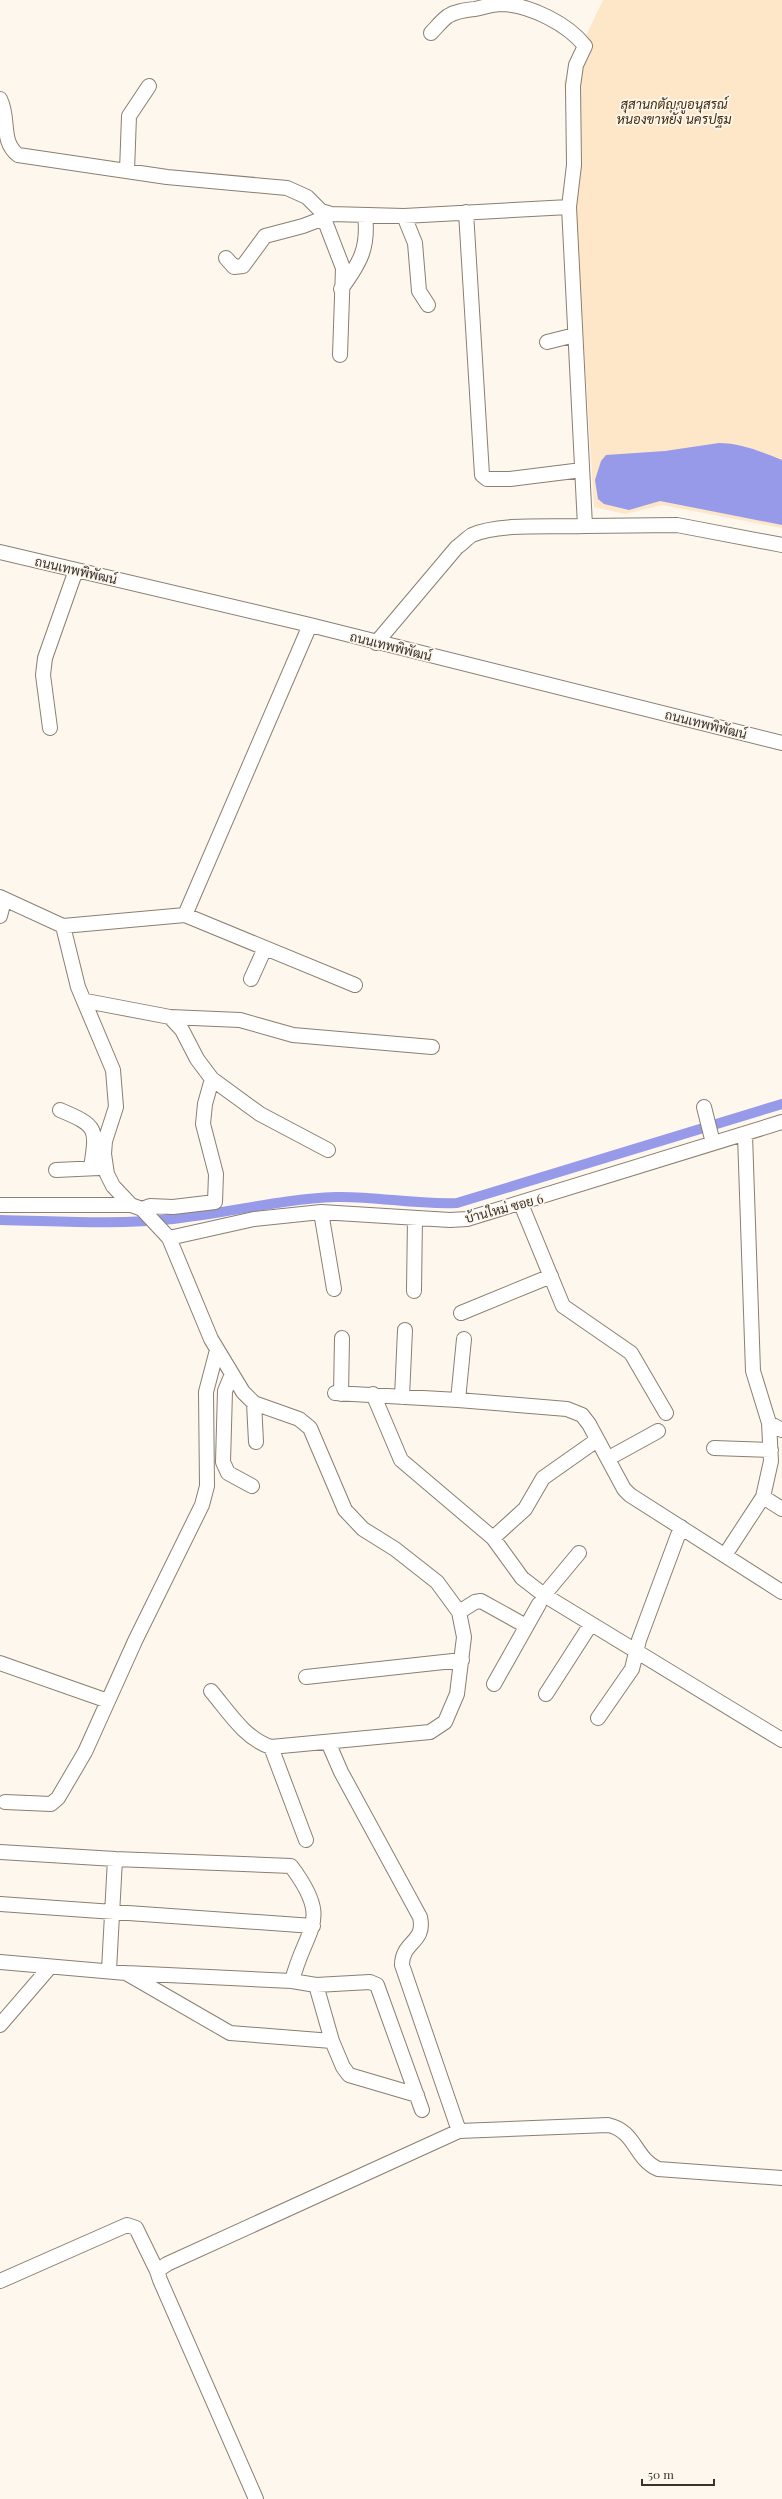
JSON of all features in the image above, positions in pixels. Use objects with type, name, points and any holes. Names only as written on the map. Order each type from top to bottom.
[{"type":"street","points":[[431,33],[447,16],[455,12],[500,2],[552,19],[571,30],[585,46],[576,65],[573,81],[574,165],[569,207],[585,526]]},
{"type":"street","points":[[127,171],[127,122],[132,109],[150,86]]},
{"type":"street","points":[[0,99],[4,109],[3,132],[10,150],[18,155],[127,171],[287,188],[307,197],[322,214],[340,257],[342,268],[340,355]]},
{"type":"street","points":[[226,258],[234,266],[243,266],[265,236],[303,226],[322,214],[404,216],[569,207]]},
{"type":"street","points":[[466,212],[482,475],[487,479],[510,479],[582,470]]},
{"type":"street","points":[[341,288],[363,256],[366,226],[365,215]]},
{"type":"street","points":[[404,216],[415,243],[419,291],[428,304]]},
{"type":"street","points":[[548,342],[575,335]]},
{"type":"street","points":[[376,643],[457,547],[471,536],[504,529],[677,525],[782,545]]},
{"type":"street","name":"ถนนเทพพิพัฒน์","points":[[0,552],[310,625],[376,643],[782,743]]},
{"type":"street","points":[[50,728],[42,675],[46,658],[76,570]]},
{"type":"street","points":[[185,915],[310,625]]},
{"type":"street","points":[[0,916],[2,899],[63,926],[185,915],[355,985]]},
{"type":"street","points":[[63,926],[78,987],[86,1001],[109,1055],[115,1083],[116,1108],[105,1141],[105,1168],[112,1186],[145,1213],[169,1238],[200,1315],[217,1350],[243,1392],[254,1403],[299,1419],[310,1428],[336,1492],[346,1510],[363,1529],[395,1549],[437,1582],[459,1612],[464,1637],[457,1694],[450,1712],[438,1728],[422,1733],[271,1747],[262,1744],[248,1733],[211,1691]]},
{"type":"street","points":[[251,979],[265,948]]},
{"type":"street","points":[[86,1001],[170,1017],[230,1018],[294,1035],[432,1047]]},
{"type":"street","points":[[170,1017],[182,1030],[197,1059],[212,1079],[260,1114],[328,1150]]},
{"type":"street","points":[[145,1213],[150,1206],[173,1207],[215,1202],[216,1174],[203,1124],[205,1104],[212,1079]]},
{"type":"street","points":[[704,1107],[711,1133]]},
{"type":"street","points":[[60,1110],[86,1121],[92,1128],[94,1145],[91,1168]]},
{"type":"street","name":"บ้านใหม่ ซอย 6","points":[[169,1238],[254,1219],[321,1212],[450,1220],[467,1219],[521,1204],[711,1133],[745,1135],[782,1122]]},
{"type":"street","points":[[725,1555],[763,1497],[770,1474],[771,1450],[769,1423],[754,1371],[745,1135]]},
{"type":"street","points":[[56,1170],[105,1168]]},
{"type":"street","points":[[521,1204],[563,1306],[631,1353],[666,1413]]},
{"type":"street","points":[[0,1205],[145,1213]]},
{"type":"street","points":[[321,1212],[334,1289]]},
{"type":"street","points":[[414,1291],[415,1218]]},
{"type":"street","points":[[461,1313],[551,1276]]},
{"type":"street","points":[[402,1397],[405,1330]]},
{"type":"street","points":[[342,1338],[338,1393],[373,1394],[567,1409],[582,1415],[609,1458],[624,1490],[782,1592]]},
{"type":"street","points":[[458,1400],[464,1339]]},
{"type":"street","points":[[5,1802],[51,1804],[58,1798],[85,1752],[202,1505],[207,1486],[206,1392],[217,1350]]},
{"type":"street","points":[[232,1374],[225,1391],[223,1462],[228,1473],[252,1486]]},
{"type":"street","points":[[373,1394],[401,1460],[493,1538],[522,1578],[542,1600],[591,1624],[782,1740]]},
{"type":"street","points":[[254,1403],[256,1442]]},
{"type":"street","points":[[769,1423],[782,1430]]},
{"type":"street","points":[[609,1458],[658,1431]]},
{"type":"street","points":[[493,1538],[525,1509],[543,1478],[598,1440]]},
{"type":"street","points":[[714,1448],[771,1450]]},
{"type":"street","points":[[763,1497],[782,1509]]},
{"type":"street","points":[[598,1718],[628,1678],[681,1528]]},
{"type":"street","points":[[494,1684],[542,1600],[579,1553]]},
{"type":"street","points":[[459,1612],[476,1602],[481,1602],[526,1626]]},
{"type":"street","points":[[546,1694],[591,1624]]},
{"type":"street","points":[[306,1677],[462,1660]]},
{"type":"street","points":[[0,1663],[108,1701]]},
{"type":"street","points":[[328,1742],[341,1772],[420,1917],[422,1926],[420,1932],[415,1941],[405,1950],[402,1965],[459,2131]]},
{"type":"street","points":[[271,1747],[306,1840]]},
{"type":"street","points":[[0,1852],[114,1859],[291,1866],[303,1882],[315,1911],[313,1926],[292,1981]]},
{"type":"street","points":[[109,1970],[114,1859]]},
{"type":"street","points":[[0,1904],[313,1926]]},
{"type":"street","points":[[0,1962],[50,1967],[109,1970],[126,1973],[292,1981],[316,1985],[375,1982],[422,2110]]},
{"type":"street","points":[[3,2020],[50,1967]]},
{"type":"street","points":[[126,1973],[230,2033],[332,2041]]},
{"type":"street","points":[[316,1985],[332,2041],[343,2067],[349,2075],[417,2095]]},
{"type":"street","points":[[157,2271],[168,2264],[459,2131],[608,2125],[618,2127],[630,2137],[646,2162],[658,2169],[782,2178]]},
{"type":"street","points":[[0,2281],[127,2225],[136,2228],[157,2271],[256,2499]]},
{"type":"green space","name":"สุสานกตัญญูอนุสรณ์ หนองขาหยั่ง นครปฐม","points":[[603,0],[782,0],[782,528],[662,505],[625,514],[594,507],[578,249],[564,82]]},
{"type":"water","points":[[719,443],[743,446],[782,460],[782,525],[660,501],[629,510],[604,504],[598,499],[595,480],[601,461],[606,455],[665,451]]},
{"type":"waterway","points":[[0,1220],[87,1222],[152,1221],[295,1200],[336,1197],[426,1203],[457,1203],[782,1104]]}]
